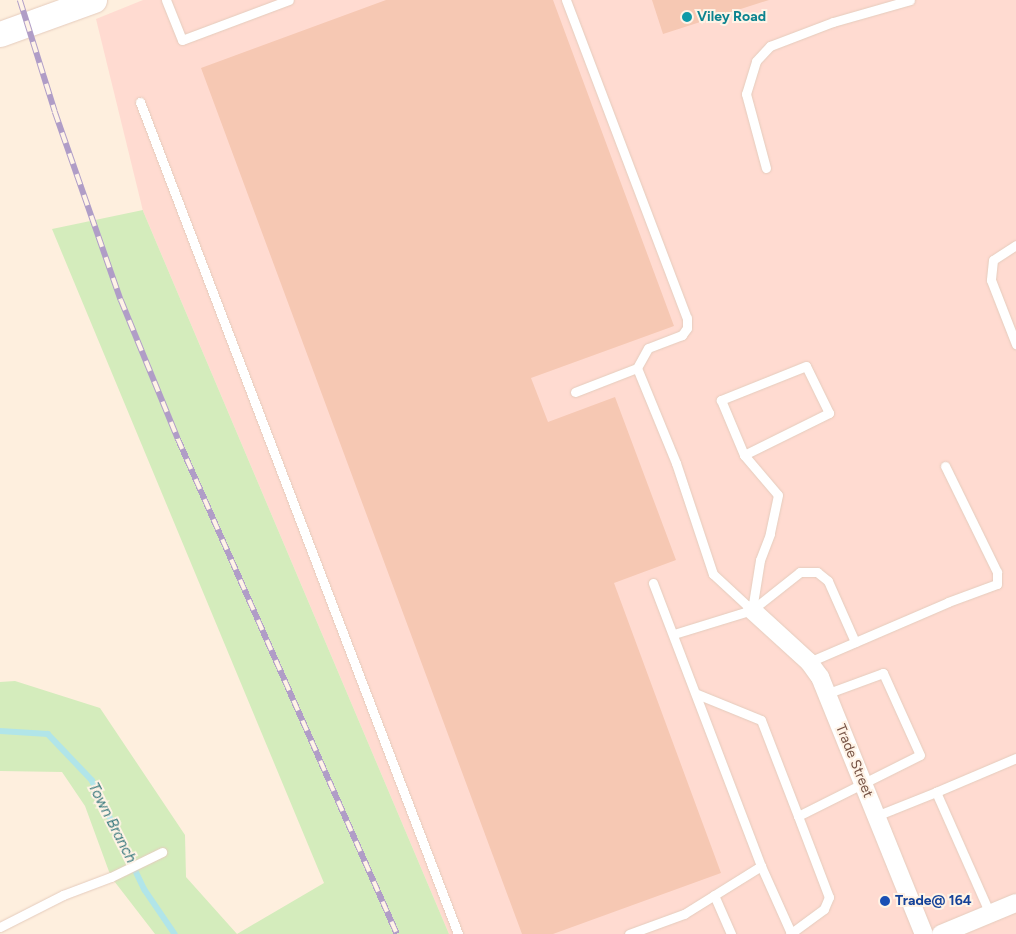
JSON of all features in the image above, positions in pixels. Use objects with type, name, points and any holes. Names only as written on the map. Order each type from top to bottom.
[{"type":"street","points":[[0,34],[94,0]]},
{"type":"street","name":"Trade Street","points":[[752,610],[809,662],[826,694],[924,934]]},
{"type":"street","points":[[941,934],[1016,903]]},
{"type":"lane","points":[[166,0],[182,40],[288,0]]},
{"type":"lane","points":[[566,0],[687,318],[687,328],[682,335],[648,348],[637,368],[575,392]]},
{"type":"lane","points":[[766,168],[746,94],[756,61],[770,46],[833,22],[910,0]]},
{"type":"lane","points":[[140,102],[458,934]]},
{"type":"lane","points":[[1016,245],[993,260],[991,280],[1016,344]]},
{"type":"lane","points":[[744,456],[829,413],[806,366],[721,400],[744,456],[778,495],[770,534],[760,560],[752,610]]},
{"type":"lane","points":[[637,368],[676,463],[713,574],[752,610]]},
{"type":"lane","points":[[809,662],[997,584],[997,572],[945,466]]},
{"type":"lane","points":[[674,634],[752,610],[800,572],[817,572],[828,581],[855,642]]},
{"type":"lane","points":[[654,583],[761,866],[790,934],[824,909],[829,897],[761,720],[697,694]]},
{"type":"lane","points":[[798,816],[920,755],[883,673],[826,694]]},
{"type":"lane","points":[[876,816],[1016,758]]},
{"type":"lane","points":[[936,792],[990,914]]},
{"type":"lane","points":[[0,927],[63,895],[111,877],[162,852]]},
{"type":"lane","points":[[629,934],[684,914],[761,866]]},
{"type":"lane","points":[[714,895],[731,934]]},
{"type":"shaded area","points":[[143,0],[1016,0],[1016,934],[449,934],[143,211],[96,19]]},
{"type":"green space","points":[[143,210],[449,934],[237,934],[324,883],[52,229]]},
{"type":"green space","points":[[15,681],[100,708],[185,835],[186,877],[237,934],[155,934],[111,877],[85,806],[62,772],[0,771],[0,682]]},
{"type":"building","points":[[386,0],[553,0],[674,326],[531,378],[548,422],[615,397],[676,560],[614,583],[721,873],[553,934],[522,934],[201,68]]},
{"type":"building","name":"Viley Road","points":[[652,0],[769,0],[663,34]]},
{"type":"waterway","name":"Town Branch","points":[[0,731],[48,734],[92,780],[145,890],[175,934]]},
{"type":"railway","points":[[20,0],[55,112],[121,300],[178,439],[397,934]]},
{"type":"place","name":"Viley Road","points":[[687,17]]},
{"type":"place","name":"Trade@ 164","points":[[885,901]]}]
